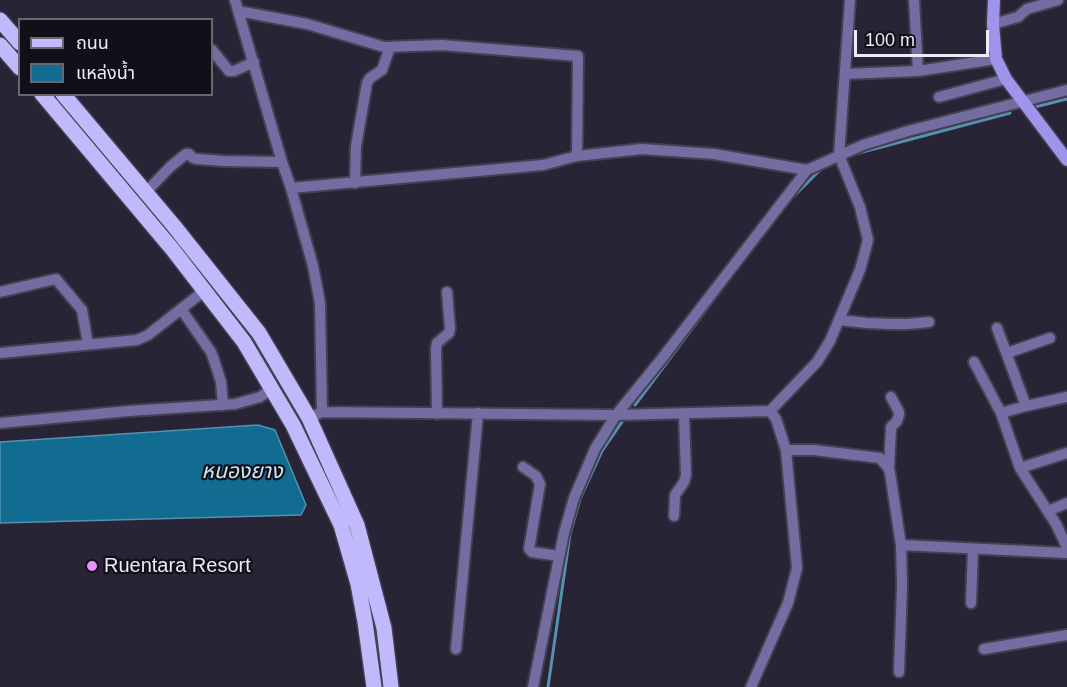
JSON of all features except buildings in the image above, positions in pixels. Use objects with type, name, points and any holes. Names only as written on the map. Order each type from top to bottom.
[{"type":"main road","points":[[0,20],[18,41]]},
{"type":"main road","points":[[0,45],[18,66]]},
{"type":"main road","points":[[44,96],[161,236],[244,342],[273,388],[341,525],[366,622],[374,687]]},
{"type":"main road","points":[[65,96],[260,333],[315,415],[357,525],[384,628],[391,687]]},
{"type":"main road","points":[[161,236],[174,226]]},
{"type":"street","points":[[236,5],[313,266],[320,303],[315,415],[478,413],[616,415],[770,411],[817,362],[830,341],[860,270],[868,240],[860,207],[839,155],[850,0]]},
{"type":"street","points":[[914,0],[918,71]]},
{"type":"street","points":[[994,0],[993,24],[996,59],[1006,79],[1067,160]]},
{"type":"street","points":[[993,24],[1018,17],[1027,9],[1058,0]]},
{"type":"street","points":[[236,5],[384,47],[442,45],[578,56],[577,156]]},
{"type":"street","points":[[355,183],[356,146],[367,83],[370,78],[382,70],[390,46]]},
{"type":"street","points":[[213,51],[229,71],[254,63]]},
{"type":"street","points":[[845,74],[918,71],[996,59]]},
{"type":"street","points":[[939,97],[1006,79]]},
{"type":"street","points":[[533,687],[559,556],[574,498],[596,449],[616,415],[807,170],[863,144],[1022,100],[1067,90]]},
{"type":"street","points":[[291,188],[543,165],[577,156],[642,149],[714,154],[807,170]]},
{"type":"street","points":[[146,192],[185,154],[208,160],[282,162]]},
{"type":"street","points":[[0,292],[56,279],[82,310],[88,345]]},
{"type":"street","points":[[0,353],[137,340],[148,335],[204,291]]},
{"type":"street","points":[[436,414],[436,349],[437,343],[449,333],[450,328],[447,292]]},
{"type":"street","points":[[182,309],[211,352],[220,382],[223,405]]},
{"type":"street","points":[[839,320],[890,324],[929,322]]},
{"type":"street","points":[[997,328],[1026,406]]},
{"type":"street","points":[[1006,353],[1050,339]]},
{"type":"street","points":[[975,362],[1001,413],[1020,468],[1056,524],[1067,547]]},
{"type":"street","points":[[0,423],[235,404],[260,397],[273,388]]},
{"type":"street","points":[[891,397],[899,412],[897,421],[891,427],[888,469],[901,545],[899,672]]},
{"type":"street","points":[[1001,413],[1067,397]]},
{"type":"street","points":[[751,687],[788,603],[797,568],[786,450],[776,419],[770,411]]},
{"type":"street","points":[[456,649],[478,413]]},
{"type":"street","points":[[674,516],[675,495],[684,482],[687,471],[684,414]]},
{"type":"street","points":[[786,450],[813,450],[880,458],[888,469]]},
{"type":"street","points":[[1020,468],[1067,453]]},
{"type":"street","points":[[523,467],[536,476],[540,484],[529,549],[532,552],[559,556]]},
{"type":"street","points":[[1048,511],[1067,503]]},
{"type":"street","points":[[901,545],[1067,553]]},
{"type":"street","points":[[971,603],[973,549]]},
{"type":"street","points":[[984,649],[1067,635]]},
{"type":"water","name":"หนองยาง","points":[[258,425],[275,430],[306,505],[301,515],[0,523],[0,442]]},
{"type":"waterway","points":[[1031,108],[1067,99]]},
{"type":"waterway","points":[[855,154],[1010,113]]},
{"type":"waterway","points":[[790,200],[822,168]]},
{"type":"waterway","points":[[635,405],[724,286]]},
{"type":"waterway","points":[[548,687],[570,534],[580,499],[602,451],[622,422]]},
{"type":"place","name":"Ruentara Resort","points":[[92,566]]}]
